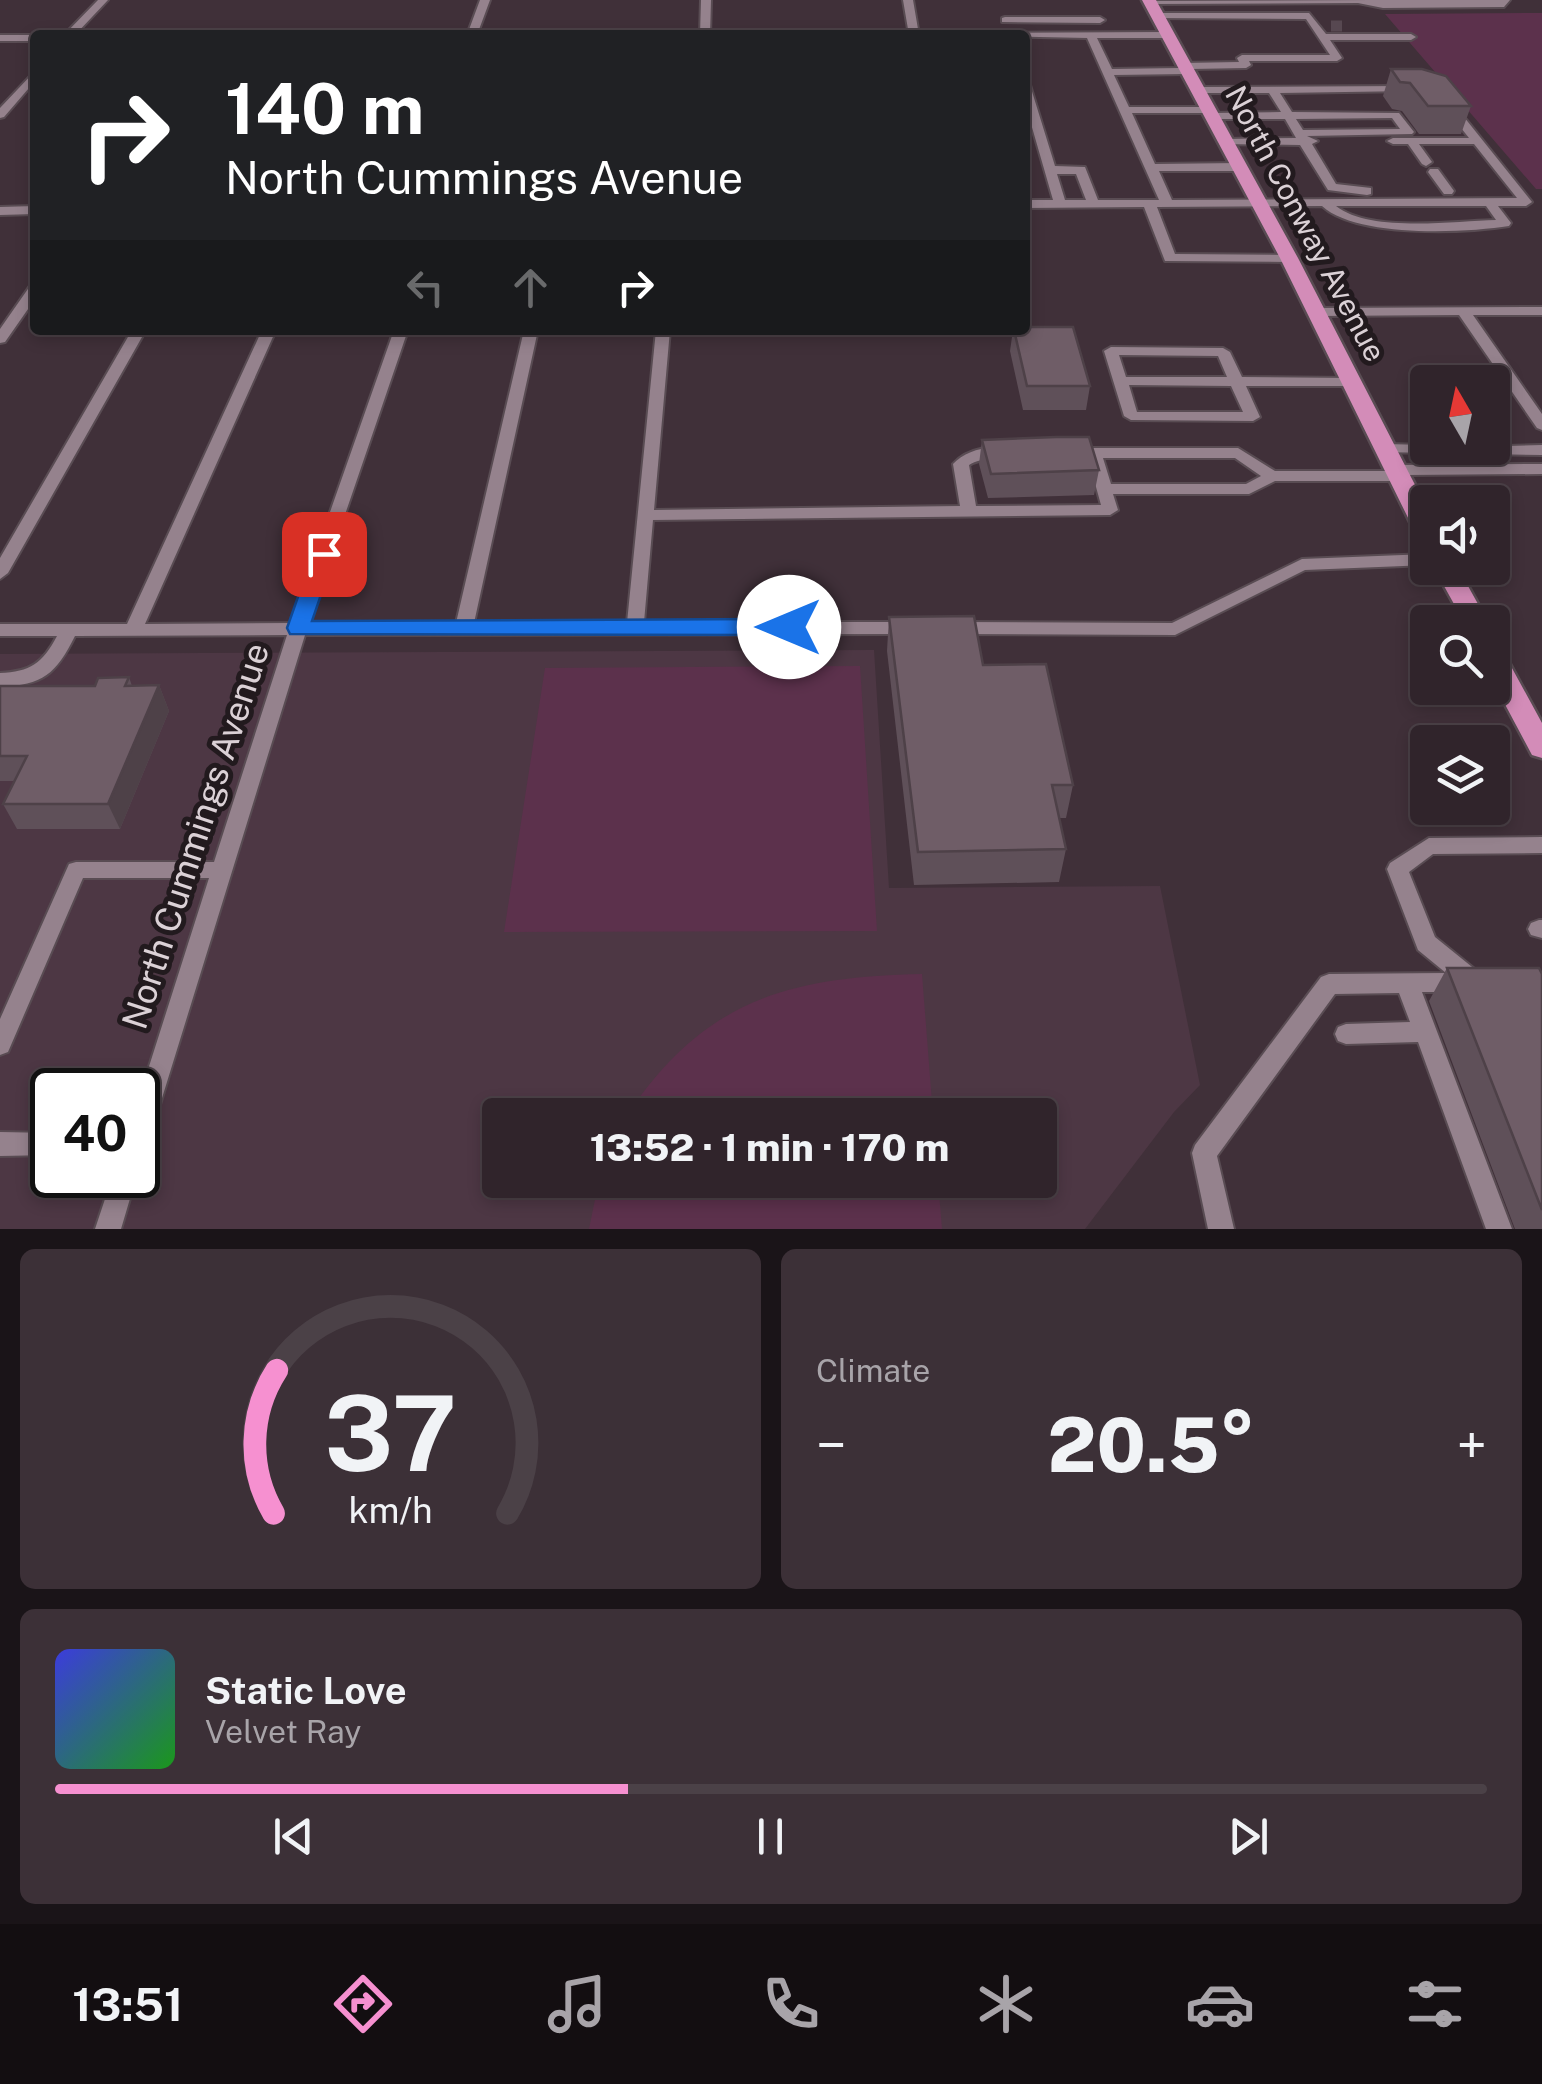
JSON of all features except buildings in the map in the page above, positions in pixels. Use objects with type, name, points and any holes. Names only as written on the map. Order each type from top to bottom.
[{"type":"main road","name":"North Conway Avenue","points":[[1152,5],[1289,258],[1410,500]]},
{"type":"main road","points":[[1510,688],[1542,748]]},
{"type":"street","points":[[74,30],[103,0]]},
{"type":"street","points":[[474,30],[485,0]]},
{"type":"street","points":[[705,30],[706,0]]},
{"type":"street","points":[[908,0],[913,30]]},
{"type":"street","points":[[1152,5],[1218,0],[1400,5],[1504,4],[1506,0]]},
{"type":"street","points":[[1108,72],[1246,66],[1242,58],[1337,58],[1309,16],[1152,5]]},
{"type":"street","points":[[1008,30],[1004,15],[1097,15],[1106,35]]},
{"type":"street","points":[[1316,26],[1331,26]]},
{"type":"street","points":[[1324,38],[1411,37],[1402,26],[1346,26]]},
{"type":"street","points":[[1030,35],[1166,35]]},
{"type":"street","points":[[1092,35],[1167,203]]},
{"type":"street","points":[[0,38],[30,38]]},
{"type":"street","points":[[0,115],[30,80]]},
{"type":"street","points":[[1197,90],[1415,89]]},
{"type":"street","points":[[1273,90],[1332,187],[1382,197]]},
{"type":"street","points":[[1030,204],[1325,203],[1452,196],[1526,202],[1443,98]]},
{"type":"street","points":[[1030,102],[1060,204]]},
{"type":"street","points":[[1126,110],[1395,115],[1408,132],[1226,142]]},
{"type":"street","points":[[1301,137],[1477,141]]},
{"type":"street","points":[[1411,141],[1452,196]]},
{"type":"street","points":[[1152,168],[1240,168]]},
{"type":"street","points":[[1050,170],[1081,170],[1093,204]]},
{"type":"street","points":[[1325,203],[1330,212],[1360,224],[1505,223],[1489,202]]},
{"type":"street","points":[[1149,203],[1170,258],[1289,258]]},
{"type":"street","points":[[0,210],[30,208]]},
{"type":"street","points":[[0,339],[30,295]]},
{"type":"street","points":[[1463,311],[1542,425]]},
{"type":"street","points":[[1316,312],[1542,311]]},
{"type":"street","points":[[0,573],[136,335]]},
{"type":"street","points":[[133,630],[267,335]]},
{"type":"street","name":"North Cummings Avenue","points":[[160,1068],[298,628],[399,335]]},
{"type":"street","points":[[464,628],[529,335]]},
{"type":"street","points":[[635,627],[663,335]]},
{"type":"street","points":[[1111,351],[1223,352],[1253,416],[1131,416],[1120,381],[1111,351]]},
{"type":"street","points":[[1120,381],[1351,382]]},
{"type":"street","points":[[1384,449],[1542,450]]},
{"type":"street","points":[[969,511],[961,464],[982,453],[1020,453]]},
{"type":"street","points":[[1057,453],[1238,453],[1272,476]]},
{"type":"street","points":[[646,515],[1110,510],[1094,453]]},
{"type":"street","points":[[1104,489],[1248,488],[1272,476],[1542,470]]},
{"type":"street","points":[[0,630],[1175,628],[1302,564],[1410,560]]},
{"type":"street","points":[[0,680],[35,676],[51,666],[70,630]]},
{"type":"street","points":[[1221,1229],[1204,1153],[1329,984],[1482,982],[1426,943],[1397,869],[1429,846],[1542,845]]},
{"type":"street","points":[[0,1045],[76,870],[222,870]]},
{"type":"street","points":[[1407,983],[1499,1229]]},
{"type":"street","points":[[1346,1034],[1426,1032]]},
{"type":"street","points":[[0,1144],[30,1144]]},
{"type":"street","points":[[108,1229],[118,1198]]},
{"type":"shaded area","points":[[1542,13],[1542,189],[1536,189],[1385,14]]},
{"type":"shaded area","points":[[874,650],[889,888],[1160,886],[1200,1085],[1174,1112],[1085,1229],[0,1229],[0,654]]},
{"type":"shaded area","points":[[860,666],[877,931],[504,932],[545,668]]},
{"type":"shaded area","points":[[922,974],[932,1098],[640,1098],[687,1044],[754,1002],[791,989],[874,976]]},
{"type":"shaded area","points":[[595,1198],[939,1198],[942,1229],[589,1229]]},
{"type":"tunnel","points":[[1331,26],[1346,26]]},
{"type":"route","points":[[324,554],[298,628],[789,627]]}]
